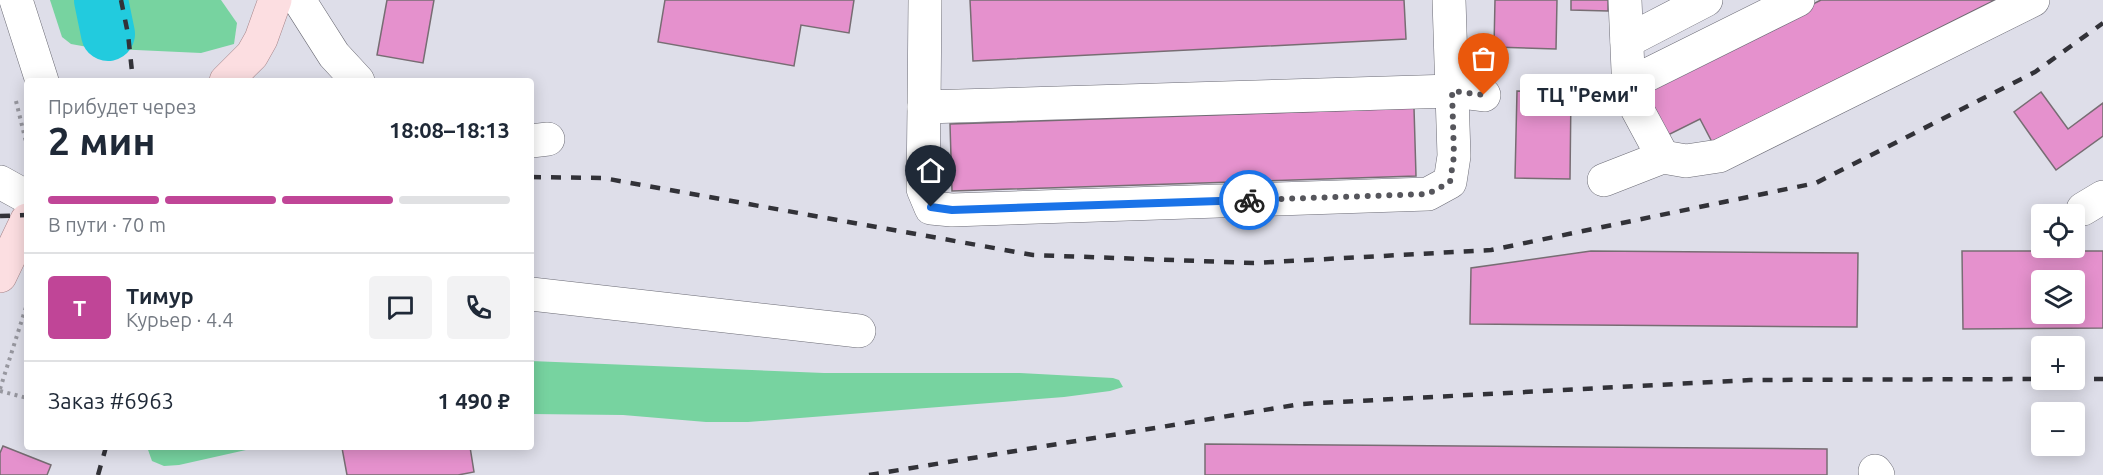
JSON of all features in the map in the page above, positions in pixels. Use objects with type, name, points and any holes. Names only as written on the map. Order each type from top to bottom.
[{"type":"main road","points":[[229,78],[252,55],[261,39],[275,0]]},
{"type":"main road","points":[[0,276],[24,226]]},
{"type":"street","points":[[16,0],[41,78]]},
{"type":"street","points":[[299,0],[334,55],[355,78]]},
{"type":"street","points":[[925,0],[923,189],[931,207],[952,210],[1428,194],[1450,182],[1454,156],[1449,0]]},
{"type":"street","points":[[1625,0],[1629,94],[1663,157]]},
{"type":"street","points":[[1627,41],[1706,0]]},
{"type":"street","points":[[1629,84],[1798,0]]},
{"type":"street","points":[[1604,180],[1663,157],[1686,161],[1719,156],[2033,0]]},
{"type":"street","points":[[924,107],[1452,91],[1484,95]]},
{"type":"street","points":[[0,182],[24,195]]},
{"type":"street","points":[[534,294],[860,332]]},
{"type":"path","points":[[24,314],[0,390],[24,397]]},
{"type":"green space","points":[[50,0],[221,0],[237,23],[234,44],[201,53],[93,48],[71,44],[62,37]]},
{"type":"green space","points":[[534,361],[824,373],[1020,373],[1113,378],[1119,380],[1123,387],[1064,397],[748,422],[706,422],[623,415],[534,414]]},
{"type":"green space","points":[[148,450],[246,450],[179,465],[164,466],[152,461]]},
{"type":"building","points":[[387,0],[434,0],[423,63],[377,55]]},
{"type":"building","points":[[665,0],[854,0],[849,33],[801,25],[794,66],[658,42]]},
{"type":"building","points":[[970,0],[1404,0],[1406,39],[973,61]]},
{"type":"building","points":[[1495,0],[1557,0],[1556,49],[1494,47]]},
{"type":"building","points":[[1571,0],[1608,0],[1608,11],[1571,10]]},
{"type":"building","points":[[1821,0],[1995,0],[1712,142],[1700,119],[1666,136],[1642,89]]},
{"type":"building","points":[[1517,91],[1571,92],[1570,179],[1515,178]]},
{"type":"building","points":[[2041,92],[2068,129],[2103,103],[2103,136],[2056,170],[2014,112]]},
{"type":"building","points":[[1414,108],[1416,176],[952,191],[950,124]]},
{"type":"building","points":[[1591,251],[1858,253],[1857,327],[1470,324],[1471,268]]},
{"type":"building","points":[[1962,251],[2031,251],[2031,258],[2085,258],[2085,251],[2103,251],[2103,328],[1963,329]]},
{"type":"building","points":[[1205,444],[1827,449],[1827,475],[1205,475]]},
{"type":"building","points":[[3,446],[51,465],[47,475],[0,475],[0,453]]},
{"type":"building","points":[[342,450],[470,450],[474,472],[458,475],[347,475]]},
{"type":"waterway","points":[[101,0],[108,34]]},
{"type":"railway","points":[[121,0],[128,34],[133,78]]},
{"type":"railway","points":[[534,177],[603,178],[1033,255],[1254,263],[1491,250],[1816,183],[2035,72],[2103,23]]},
{"type":"railway","points":[[0,216],[24,215]]},
{"type":"railway","points":[[869,475],[1301,404],[1750,380],[2031,379]]},
{"type":"railway","points":[[2085,379],[2103,379]]},
{"type":"railway","points":[[98,475],[105,450]]},
{"type":"way so far","points":[[1249,200],[1428,194],[1450,182],[1454,156],[1452,91],[1484,95]]},
{"type":"place","name":"ТЦ \"Реми\"","points":[[1484,95]]},
{"type":"route","points":[[931,207],[952,210],[1249,200]]}]
